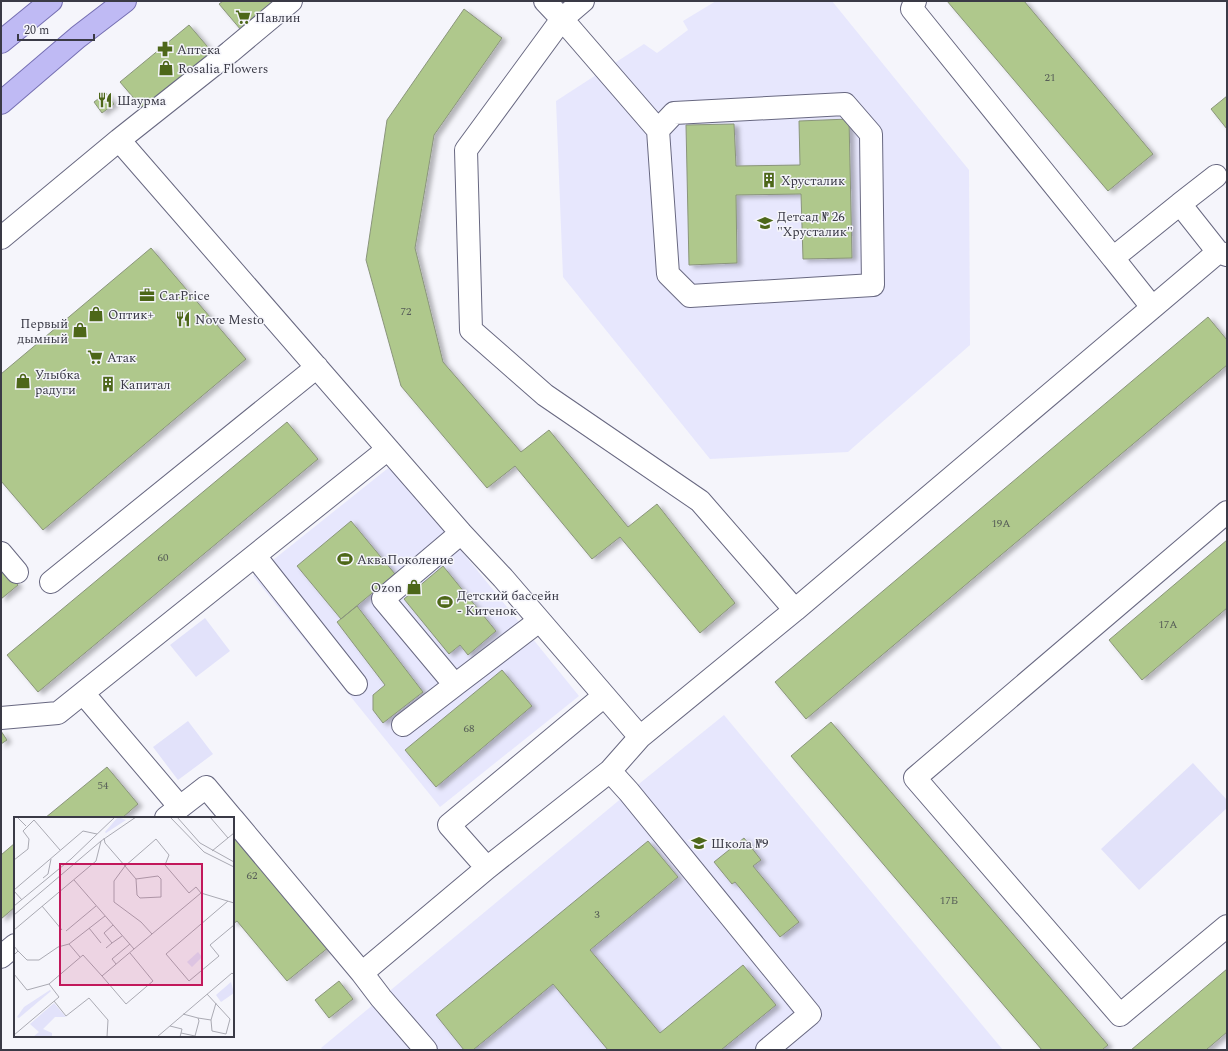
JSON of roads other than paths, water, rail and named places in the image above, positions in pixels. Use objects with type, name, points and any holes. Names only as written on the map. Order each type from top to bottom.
[{"type":"main road","points":[[1,42],[51,1]]},
{"type":"main road","points":[[1,103],[78,37],[125,1]]},
{"type":"lane","points":[[1,238],[291,1]]},
{"type":"lane","points":[[545,1],[658,130],[668,274],[690,296],[873,285],[871,134],[845,104],[674,112],[658,130]]},
{"type":"lane","points":[[583,1],[562,19],[466,150],[471,330],[545,395],[700,501],[795,610]]},
{"type":"lane","points":[[915,1],[912,9],[1152,308]]},
{"type":"lane","points":[[120,140],[461,533],[540,621],[640,738]]},
{"type":"lane","points":[[1113,258],[1216,176]]},
{"type":"lane","points":[[362,973],[487,868],[610,771],[640,738],[795,610],[1152,308],[1222,254],[1180,204]]},
{"type":"lane","points":[[51,582],[317,367]]},
{"type":"lane","points":[[1,718],[58,713],[388,449]]},
{"type":"lane","points":[[1227,512],[915,778],[1120,1015],[1227,926]]},
{"type":"lane","points":[[455,685],[383,599],[461,533]]},
{"type":"lane","points":[[1,553],[17,572]]},
{"type":"lane","points":[[255,556],[356,684]]},
{"type":"lane","points":[[403,725],[540,621]]},
{"type":"lane","points":[[83,693],[172,812],[206,786],[230,817]]},
{"type":"lane","points":[[487,868],[449,825],[604,696]]},
{"type":"lane","points":[[610,771],[629,792],[810,1014],[767,1050]]},
{"type":"lane","points":[[234,821],[426,1050]]},
{"type":"lane","points":[[1,957],[14,946]]},
{"type":"place","name":"Павлин","points":[[243,17]]},
{"type":"place","name":"Аптека","points":[[165,49]]},
{"type":"place","name":"Rosalia Flowers","points":[[166,68]]},
{"type":"place","name":"Шаурма","points":[[105,100]]},
{"type":"place","name":"Хрусталик","points":[[769,180]]},
{"type":"place","name":"Детсад № 26 \"Хрусталик\"","points":[[765,223]]},
{"type":"place","name":"CarPrice","points":[[147,295]]},
{"type":"place","name":"Оптик+","points":[[96,314]]},
{"type":"place","name":"Nove Mesto","points":[[183,319]]},
{"type":"place","name":"Первый дымный","points":[[80,330]]},
{"type":"place","name":"Атак","points":[[95,357]]},
{"type":"place","name":"Улыбка радуги","points":[[23,381]]},
{"type":"place","name":"Капитал","points":[[108,384]]},
{"type":"place","name":"АкваПоколение","points":[[345,559]]},
{"type":"place","name":"Ozon","points":[[414,587]]},
{"type":"place","name":"Детский бассейн - Китенок","points":[[445,602]]},
{"type":"place","name":"Школа №9","points":[[699,843]]}]
